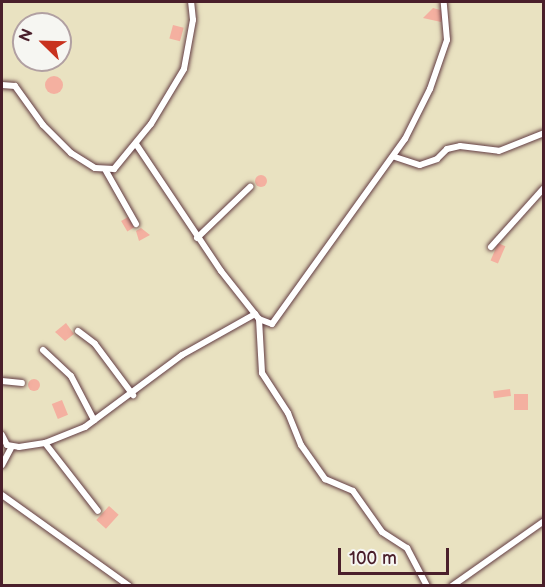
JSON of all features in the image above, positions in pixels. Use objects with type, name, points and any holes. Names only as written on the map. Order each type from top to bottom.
[{"type":"street","points":[[106,171],[114,169],[136,144],[184,69],[193,20],[191,2]]},
{"type":"street","points":[[136,144],[197,238],[257,317],[269,325],[275,322],[395,157],[430,89],[447,40],[448,12],[444,2]]},
{"type":"street","points":[[2,85],[15,86],[43,125],[71,153],[106,171],[136,224]]},
{"type":"street","points":[[395,157],[420,165],[453,148],[499,151],[543,133]]},
{"type":"street","points":[[197,238],[250,187]]},
{"type":"street","points":[[491,247],[543,188]]},
{"type":"street","points":[[11,448],[45,443],[93,420],[133,394],[182,355],[257,317]]},
{"type":"street","points":[[257,317],[262,373],[288,413],[301,445],[324,479],[353,491],[382,532],[407,548],[427,585]]},
{"type":"street","points":[[78,331],[95,344],[133,394]]},
{"type":"street","points":[[43,350],[71,376],[93,420]]},
{"type":"street","points":[[2,381],[22,383]]},
{"type":"street","points":[[2,435],[11,448]]},
{"type":"street","points":[[45,443],[98,512]]},
{"type":"street","points":[[2,465],[11,448]]},
{"type":"street","points":[[2,495],[129,585]]},
{"type":"street","points":[[452,585],[543,521]]},
{"type":"building","points":[[433,8],[444,11],[441,22],[423,18]]},
{"type":"building","points":[[173,25],[184,28],[180,41],[169,39]]},
{"type":"building","points":[[54,76],[60,79],[63,85],[60,91],[54,94],[48,91],[45,85],[48,79]]},
{"type":"building","points":[[263,175],[267,181],[263,187],[259,187],[255,179]]},
{"type":"building","points":[[128,217],[134,227],[127,231],[121,221]]},
{"type":"building","points":[[141,228],[150,235],[139,241],[136,231]]},
{"type":"building","points":[[498,243],[505,246],[498,264],[491,260]]},
{"type":"building","points":[[66,323],[74,334],[65,341],[55,332]]},
{"type":"building","points":[[36,379],[39,380],[39,390],[32,391],[29,390],[28,383],[29,380]]},
{"type":"building","points":[[510,389],[511,396],[494,398],[493,391]]},
{"type":"building","points":[[514,394],[528,394],[528,410],[514,410]]},
{"type":"building","points":[[62,400],[68,415],[58,419],[52,404]]},
{"type":"building","points":[[109,506],[119,515],[106,529],[96,520]]}]
